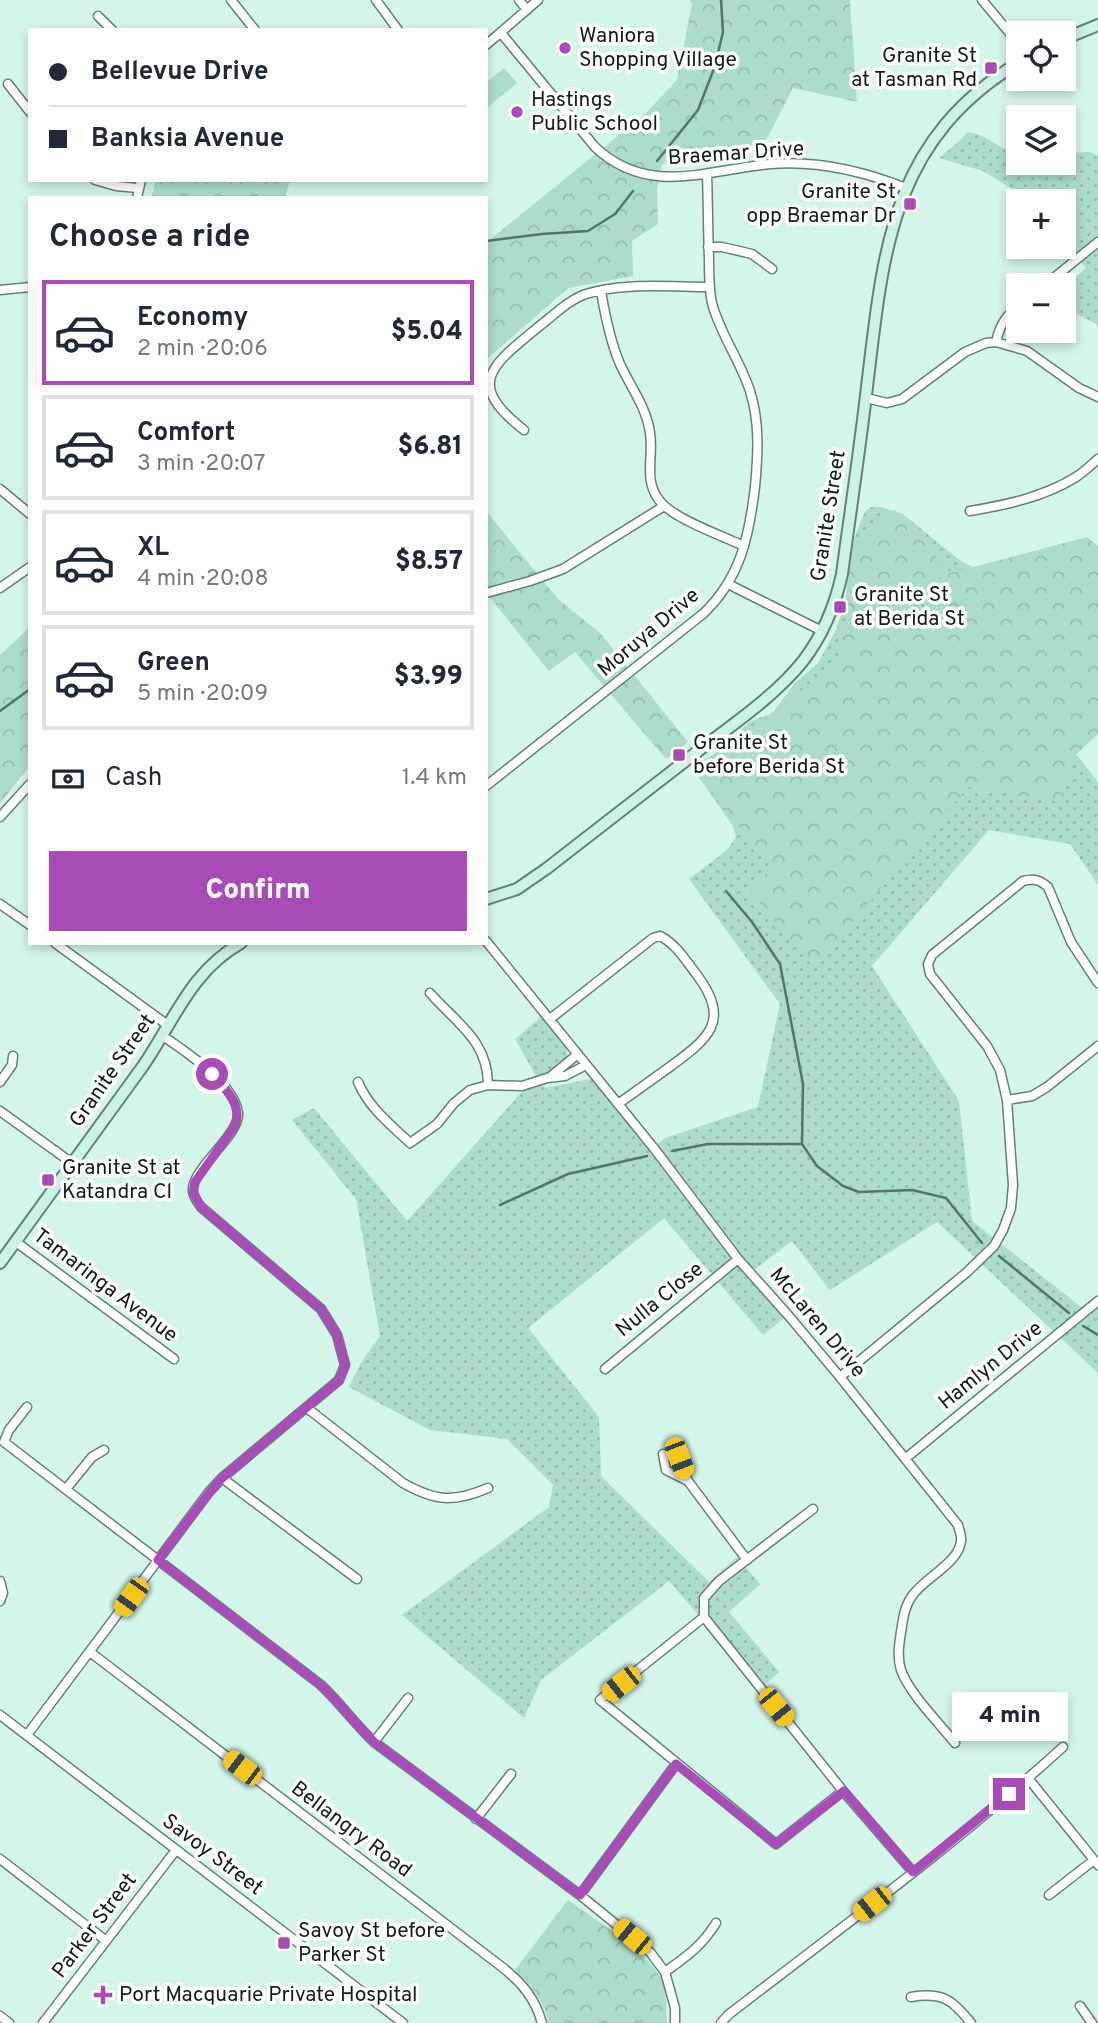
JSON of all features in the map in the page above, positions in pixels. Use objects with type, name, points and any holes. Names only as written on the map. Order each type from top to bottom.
[{"type":"street","points":[[231,0],[253,28]]},
{"type":"street","points":[[376,0],[397,28]]},
{"type":"street","points":[[519,0],[527,10]]},
{"type":"street","points":[[488,43],[538,0]]},
{"type":"street","points":[[982,0],[1006,29]]},
{"type":"street","points":[[98,16],[110,28]]},
{"type":"street","points":[[1076,34],[1098,24]]},
{"type":"street","name":"Braemar Drive","points":[[501,33],[580,130],[607,157],[630,171],[669,178],[770,164],[820,165],[874,175],[906,188]]},
{"type":"street","name":"Granite Street","points":[[488,898],[517,889],[531,880],[743,716],[791,675],[822,631],[842,574],[881,275],[895,219],[906,188],[932,144],[958,111],[1006,71]]},
{"type":"street","points":[[8,84],[28,109]]},
{"type":"street","name":"Moruya Drive","points":[[488,784],[715,603],[728,584],[744,546],[751,520],[757,471],[757,423],[744,372],[716,315],[710,287],[707,174]]},
{"type":"street","points":[[102,182],[139,189]]},
{"type":"street","points":[[1060,273],[1098,242]]},
{"type":"street","points":[[708,247],[722,247],[752,254],[772,269]]},
{"type":"street","points":[[0,290],[28,287]]},
{"type":"street","points":[[524,430],[504,413],[492,394],[490,374],[502,357],[575,299],[585,294],[618,288],[710,287]]},
{"type":"street","points":[[601,291],[615,350],[648,422],[649,471],[655,493],[664,506],[679,516],[744,546]]},
{"type":"street","points":[[996,342],[1000,325],[1006,318]]},
{"type":"street","points":[[866,398],[887,403],[902,399],[965,352],[986,343],[996,342],[1027,351],[1079,388],[1098,397]]},
{"type":"street","points":[[970,511],[1006,505],[1038,495],[1076,477],[1098,459]]},
{"type":"street","points":[[0,489],[28,512]]},
{"type":"street","points":[[488,592],[530,582],[563,569],[664,506]]},
{"type":"street","points":[[0,588],[28,568]]},
{"type":"street","points":[[728,584],[822,631]]},
{"type":"street","points":[[0,817],[28,785]]},
{"type":"street","points":[[840,1377],[966,1273],[994,1245],[1011,1208],[1013,1185],[1007,1100],[1000,1070],[987,1046],[930,974],[928,964],[932,955],[1023,881],[1031,879],[1041,881],[1048,887],[1071,942],[1098,983]]},
{"type":"street","points":[[0,904],[28,924]]},
{"type":"street","points":[[550,1019],[653,938],[660,936],[675,947],[709,993],[713,1006],[710,1029],[697,1047],[618,1104]]},
{"type":"street","name":"McLaren Drive","points":[[488,943],[653,1147],[738,1259],[840,1377],[958,1525],[962,1540],[957,1552],[947,1564],[921,1584],[904,1612],[898,1651],[900,1667],[907,1683],[955,1743]]},
{"type":"street","points":[[58,945],[169,1026]]},
{"type":"street","name":"Granite Street","points":[[1,1259],[155,1048],[185,995],[216,961],[238,945]]},
{"type":"street","points":[[430,993],[466,1028],[481,1050],[488,1071],[488,1085]]},
{"type":"street","points":[[27,1735],[209,1493],[222,1478],[339,1380],[345,1365],[337,1335],[321,1309],[201,1207],[193,1193],[195,1182],[235,1126],[238,1112],[233,1098],[212,1074],[163,1036]]},
{"type":"street","points":[[155,1048],[177,1046]]},
{"type":"street","points":[[1007,1100],[1040,1092],[1098,1046]]},
{"type":"street","points":[[547,1078],[578,1054]]},
{"type":"street","points":[[0,1082],[12,1065],[13,1056]]},
{"type":"street","points":[[358,1082],[364,1097],[410,1143],[437,1124],[461,1096],[470,1090],[488,1085],[522,1086],[547,1078],[565,1076],[586,1065]]},
{"type":"street","points":[[0,1111],[72,1163]]},
{"type":"street","name":"Tamaringa Avenue","points":[[16,1242],[174,1359]]},
{"type":"street","name":"Nulla Close","points":[[605,1369],[738,1259]]},
{"type":"street","name":"Hamlyn Drive","points":[[906,1458],[1098,1301]]},
{"type":"street","points":[[27,1407],[9,1430],[4,1442],[321,1685],[374,1742],[580,1895],[650,1952],[665,1972],[675,2008],[676,2023]]},
{"type":"street","points":[[307,1408],[403,1483],[419,1492],[436,1498],[452,1499],[468,1497],[488,1488]]},
{"type":"street","points":[[66,1489],[92,1457],[104,1450]]},
{"type":"street","points":[[222,1478],[357,1578]]},
{"type":"street","points":[[688,1481],[747,1560]]},
{"type":"street","points":[[813,1509],[719,1581],[704,1598],[704,1617],[913,1872]]},
{"type":"street","points":[[0,1581],[3,1592],[0,1601]]},
{"type":"street","points":[[704,1617],[600,1700],[776,1844],[844,1791]]},
{"type":"street","name":"Bellangry Road","points":[[90,1652],[518,1980],[531,1996],[542,2023]]},
{"type":"street","points":[[374,1742],[408,1698]]},
{"type":"street","name":"Savoy Street","points":[[0,1714],[403,2023]]},
{"type":"street","points":[[721,2023],[913,1872],[1063,1747]]},
{"type":"street","points":[[580,1895],[676,1764]]},
{"type":"street","points":[[476,1819],[511,1774]]},
{"type":"street","points":[[1028,1778],[1096,1862],[1049,1895]]},
{"type":"street","name":"Parker Street","points":[[43,2023],[176,1850]]},
{"type":"street","points":[[0,1859],[105,1940]]},
{"type":"street","points":[[665,1972],[706,1940],[716,1923]]},
{"type":"street","points":[[911,1997],[930,1994],[944,1997],[955,2004],[971,2023]]},
{"type":"street","points":[[1080,2006],[1092,2023]]},
{"type":"street","points":[[0,2016],[9,2023]]},
{"type":"green space","points":[[690,0],[850,0],[857,102],[793,88],[761,150],[662,164],[657,189],[658,224],[632,241],[633,276],[568,288],[488,358],[488,241],[645,114],[677,80],[692,4]]},
{"type":"green space","points":[[504,68],[517,83],[488,107],[488,81]]},
{"type":"green space","points":[[967,132],[974,133],[1006,150],[1006,175],[1076,175],[1076,153],[1090,152],[1098,156],[1098,325],[1076,313],[1076,277],[1086,268],[1076,256],[1076,189],[1012,189],[983,171],[939,158]]},
{"type":"green space","points":[[155,182],[289,182],[286,196],[152,196]]},
{"type":"green space","points":[[871,507],[881,507],[903,514],[962,562],[975,568],[1098,546],[1098,734],[1076,754],[1098,782],[1098,885],[1070,844],[989,830],[872,966],[959,1101],[972,1221],[1085,1310],[1098,1301],[1098,1373],[937,1222],[830,1290],[792,1241],[751,1272],[788,1315],[763,1335],[664,1218],[528,1328],[599,1417],[601,1476],[709,1582],[737,1557],[760,1584],[729,1612],[779,1672],[761,1688],[669,1581],[541,1680],[524,1718],[402,1615],[549,1507],[553,1485],[507,1439],[430,1430],[349,1387],[362,1361],[380,1336],[356,1199],[292,1120],[314,1108],[407,1221],[536,1076],[545,1088],[591,1079],[653,1147],[665,1138],[758,1107],[780,1004],[689,879],[726,851],[736,838],[733,826],[692,767],[722,748],[750,722],[772,714],[795,683],[818,663],[836,630],[846,600],[849,550],[865,512]]},
{"type":"green space","points":[[895,510],[951,573],[1087,537],[1098,546],[1098,734],[1076,754],[1062,802],[968,787],[814,966],[751,893],[772,866],[694,772],[836,664],[847,609],[849,550]]},
{"type":"green space","points":[[488,513],[558,599],[600,633],[688,742],[666,759],[575,652],[549,671],[488,595]]},
{"type":"green space","points":[[28,629],[28,768],[0,803],[0,655]]},
{"type":"green space","points":[[542,1016],[566,1047],[568,1057],[542,1076],[536,1076],[515,1039]]},
{"type":"green space","points":[[568,1900],[636,1950],[658,1973],[665,1993],[667,2023],[549,2023],[536,1994],[515,1970]]},
{"type":"waterway","points":[[657,161],[698,110],[715,66],[723,32],[721,0]]},
{"type":"waterway","points":[[488,241],[588,231],[615,214],[633,191]]},
{"type":"waterway","points":[[0,711],[28,690]]},
{"type":"waterway","points":[[726,891],[752,922],[780,964],[803,1084],[802,1144]]},
{"type":"waterway","points":[[672,1151],[708,1144],[802,1144],[817,1166],[843,1186],[859,1192],[912,1190],[946,1198],[982,1243]]},
{"type":"waterway","points":[[500,1205],[568,1174],[647,1156]]},
{"type":"waterway","points":[[999,1256],[1069,1313]]},
{"type":"waterway","points":[[1083,1326],[1098,1335]]},
{"type":"place","name":"Waniora Shopping Village","points":[[565,48]]},
{"type":"place","name":"Granite St at Tasman Rd","points":[[991,68]]},
{"type":"place","name":"Hastings Public School","points":[[517,112]]},
{"type":"place","name":"Granite St opp Braemar Dr","points":[[910,204]]},
{"type":"place","name":"Granite St at Berida St","points":[[840,607]]},
{"type":"place","name":"Granite St before Berida St","points":[[679,755]]},
{"type":"place","name":"Granite St at Katandra Cl","points":[[48,1180]]},
{"type":"place","name":"Savoy St before Parker St","points":[[284,1943]]},
{"type":"place","name":"Port Macquarie Private Hospital","points":[[103,1995]]},
{"type":"route","points":[[212,1074],[233,1098],[238,1112],[237,1119],[235,1126],[195,1182],[193,1193],[201,1207],[321,1309],[337,1335],[345,1365],[339,1380],[222,1478],[158,1560],[321,1685],[374,1742],[580,1895],[676,1764],[776,1844],[844,1791],[913,1872],[1009,1794]]}]
